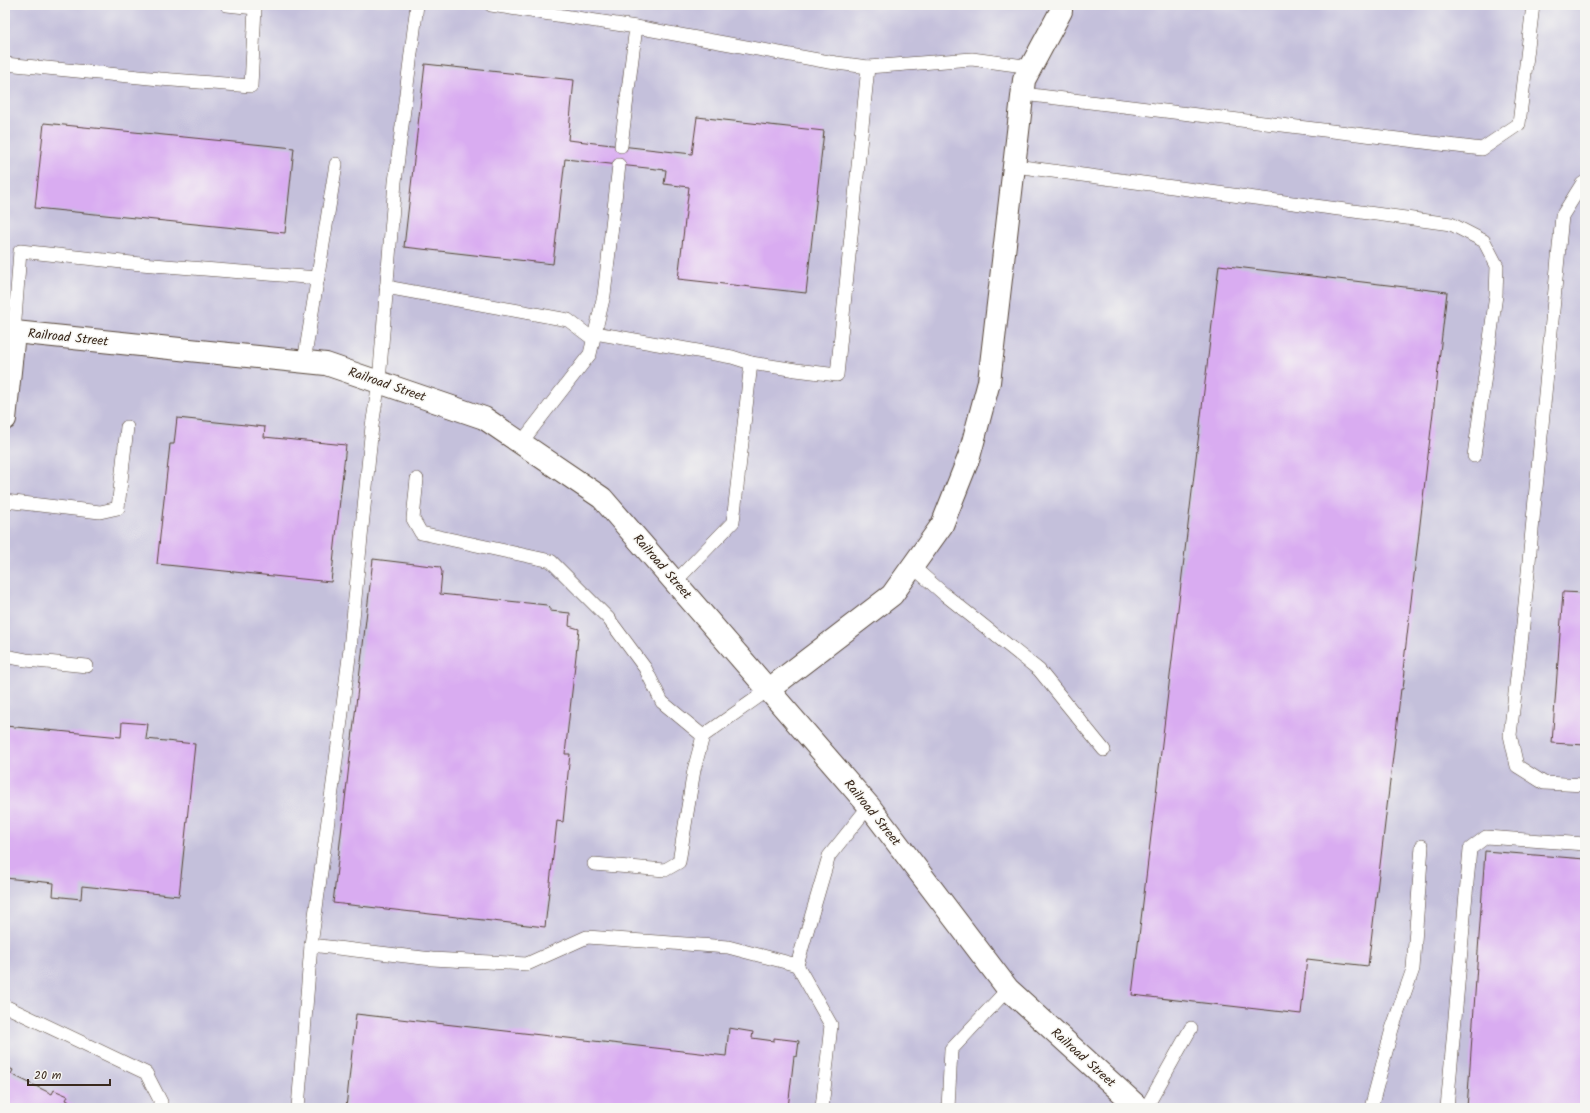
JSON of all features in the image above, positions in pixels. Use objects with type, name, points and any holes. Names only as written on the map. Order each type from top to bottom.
[{"type":"street","points":[[768,690],[892,595],[942,526],[969,457],[990,382],[1024,80],[1059,7]]},
{"type":"street","points":[[5,419],[9,332]]},
{"type":"street","name":"Railroad Street","points":[[9,332],[326,364],[484,418],[602,498],[869,806],[1008,989],[1139,1108]]},
{"type":"lane","points":[[5,64],[160,80],[251,86],[256,6],[227,5]]},
{"type":"lane","points":[[298,1108],[311,945],[346,678],[372,426],[379,382],[395,182],[417,5]]},
{"type":"lane","points":[[491,5],[636,27],[829,62],[868,67],[972,58],[1031,67]]},
{"type":"lane","points":[[1022,94],[1482,149],[1519,124],[1533,5]]},
{"type":"lane","points":[[622,146],[636,27]]},
{"type":"lane","points":[[386,287],[568,320],[594,336],[732,357],[751,363],[796,370],[837,374],[868,67]]},
{"type":"lane","points":[[304,362],[336,164]]},
{"type":"lane","points":[[521,443],[590,354],[604,295],[619,165]]},
{"type":"lane","points":[[1014,166],[1451,224],[1484,241],[1497,266],[1496,295],[1474,456]]},
{"type":"lane","points":[[1585,182],[1582,184],[1562,216],[1523,619],[1510,735],[1517,766],[1544,783],[1585,785]]},
{"type":"lane","points":[[9,332],[20,251],[141,264],[318,278]]},
{"type":"lane","points":[[675,582],[733,522],[751,363]]},
{"type":"lane","points":[[5,501],[100,512],[118,508],[127,427]]},
{"type":"lane","points":[[417,479],[413,519],[421,533],[551,561],[608,618],[645,668],[662,702],[703,736]]},
{"type":"lane","points":[[912,566],[944,594],[1039,670],[1104,750]]},
{"type":"lane","points":[[5,656],[26,660],[87,666]]},
{"type":"lane","points":[[594,864],[665,870],[679,862],[694,770],[703,736],[768,690]]},
{"type":"lane","points":[[797,966],[829,856],[869,806]]},
{"type":"lane","points":[[1447,1108],[1470,849],[1486,837],[1585,844]]},
{"type":"lane","points":[[1371,1108],[1392,1029],[1413,969],[1422,846]]},
{"type":"lane","points":[[311,945],[432,959],[526,964],[586,937],[728,947],[797,966],[831,1025],[822,1108]]},
{"type":"lane","points":[[948,1108],[951,1050],[1008,989]]},
{"type":"lane","points":[[5,1006],[146,1073],[161,1102],[158,1108]]},
{"type":"lane","points":[[1146,1108],[1191,1028]]},
{"type":"shaded area","points":[[5,5],[1585,5],[1585,1108],[5,1108]]},
{"type":"building","points":[[425,64],[574,80],[568,140],[692,154],[697,117],[824,131],[806,293],[678,279],[689,187],[664,184],[666,170],[565,159],[553,264],[404,247]]},
{"type":"building","points":[[44,123],[294,148],[285,233],[35,208]]},
{"type":"building","points":[[1219,265],[1447,292],[1403,670],[1405,671],[1403,689],[1401,689],[1368,966],[1307,959],[1301,1014],[1132,995]]},
{"type":"building","points":[[177,418],[265,427],[264,437],[346,445],[331,582],[157,564],[170,444],[174,444]]},
{"type":"building","points":[[373,559],[440,567],[442,572],[440,594],[547,605],[550,608],[550,611],[570,613],[569,626],[579,629],[565,754],[570,754],[563,822],[557,821],[545,927],[333,903]]},
{"type":"building","points":[[1563,592],[1585,593],[1585,745],[1552,743]]},
{"type":"building","points":[[122,722],[148,724],[146,739],[195,744],[179,896],[82,886],[81,899],[53,896],[54,883],[5,878],[5,726],[121,737]]},
{"type":"building","points":[[1485,851],[1585,859],[1585,1108],[1467,1108]]},
{"type":"building","points":[[356,1014],[726,1056],[729,1028],[753,1032],[752,1038],[774,1041],[774,1038],[799,1041],[797,1057],[794,1056],[788,1108],[346,1108]]},
{"type":"building","points":[[5,1066],[13,1070],[11,1074],[52,1094],[54,1090],[68,1096],[66,1100],[82,1108],[5,1108]]}]
